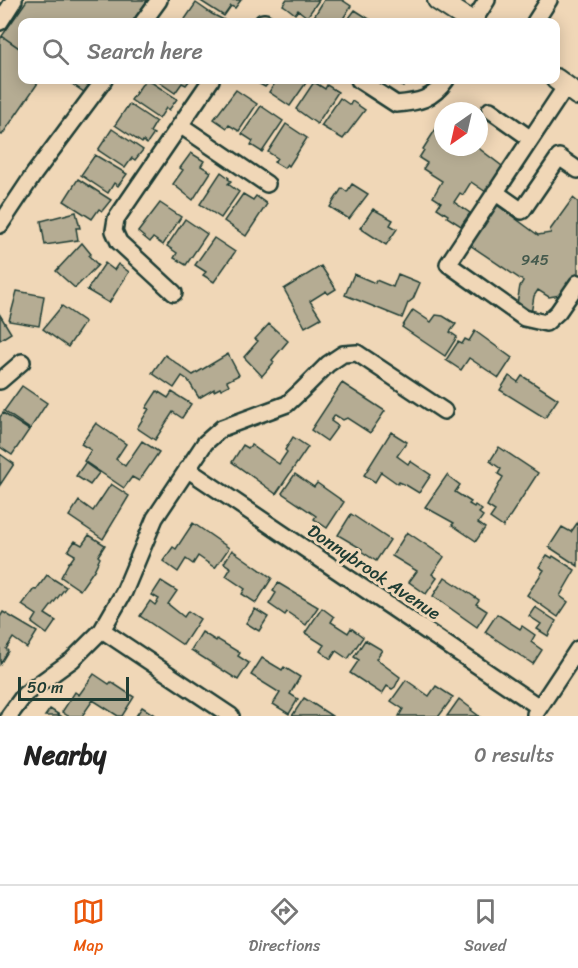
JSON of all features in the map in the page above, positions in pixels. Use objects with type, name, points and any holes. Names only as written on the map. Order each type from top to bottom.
[{"type":"main road","points":[[438,0],[466,18]]},
{"type":"street","points":[[0,22],[14,0]]},
{"type":"street","points":[[146,18],[159,0]]},
{"type":"street","points":[[475,18],[487,0]]},
{"type":"street","points":[[536,18],[542,3]]},
{"type":"street","points":[[0,225],[34,174],[101,84]]},
{"type":"street","points":[[174,292],[119,242],[114,231],[116,219],[208,84]]},
{"type":"street","points":[[365,84],[396,104],[420,102],[439,90],[443,84]]},
{"type":"street","points":[[566,87],[448,264],[524,318],[546,323],[558,312],[578,283]]},
{"type":"street","points":[[490,110],[531,139]]},
{"type":"street","points":[[180,125],[267,184]]},
{"type":"street","points":[[495,192],[522,211],[559,157],[578,170]]},
{"type":"street","points":[[9,716],[25,694],[72,660],[102,630],[124,592],[155,519],[205,442],[222,428],[287,404],[328,364],[343,354],[357,353],[444,411]]},
{"type":"street","points":[[0,381],[22,362]]},
{"type":"street","name":"Donnybrook Avenue","points":[[187,469],[536,712]]},
{"type":"street","points":[[102,630],[231,716]]},
{"type":"street","points":[[536,712],[578,649]]},
{"type":"building","points":[[27,0],[148,0],[135,18],[18,18],[18,47],[2,36]]},
{"type":"building","points":[[199,0],[241,0],[235,8],[231,6],[224,16]]},
{"type":"building","points":[[286,0],[319,0],[307,17],[298,10],[295,14],[283,5]]},
{"type":"building","points":[[324,0],[342,0],[351,6],[344,18],[313,18]]},
{"type":"building","points":[[196,3],[220,18],[186,18]]},
{"type":"building","points":[[355,10],[368,18],[349,18]]},
{"type":"building","points":[[2,36],[18,47],[18,84],[37,84],[2,135],[0,134],[0,39]]},
{"type":"building","points":[[72,84],[90,84],[84,92]]},
{"type":"building","points":[[142,84],[154,84],[177,99],[169,110],[166,108],[159,119],[131,100]]},
{"type":"building","points":[[162,84],[181,84],[175,93]]},
{"type":"building","points":[[274,84],[305,84],[290,106],[269,92]]},
{"type":"building","points":[[313,84],[325,89],[327,85],[338,92],[317,124],[296,109]]},
{"type":"building","points":[[236,90],[257,104],[239,131],[229,125],[227,128],[214,119]]},
{"type":"building","points":[[340,98],[350,105],[352,101],[365,110],[343,139],[321,126]]},
{"type":"building","points":[[129,104],[156,122],[150,132],[154,134],[147,144],[115,125]]},
{"type":"building","points":[[261,106],[283,121],[262,152],[251,145],[253,141],[242,134]]},
{"type":"building","points":[[286,124],[307,138],[289,166],[287,164],[284,168],[274,162],[277,158],[268,152]]},
{"type":"building","points":[[112,129],[143,150],[135,160],[132,158],[125,168],[98,150]]},
{"type":"building","points":[[434,132],[434,156],[488,155],[502,166],[486,192],[471,182],[463,195],[460,193],[454,202],[470,213],[461,226],[437,208],[441,202],[433,197],[442,181],[423,169],[427,163],[419,158]]},
{"type":"building","points":[[191,153],[204,161],[201,166],[211,172],[193,200],[173,184],[183,170],[180,168]]},
{"type":"building","points":[[95,155],[127,174],[118,186],[114,183],[108,193],[81,175]]},
{"type":"building","points":[[221,172],[231,181],[228,184],[239,192],[221,218],[200,204]]},
{"type":"building","points":[[78,179],[111,200],[102,211],[99,209],[92,219],[64,201]]},
{"type":"building","points":[[352,184],[368,194],[349,219],[330,207],[342,188],[347,192]]},
{"type":"building","points":[[243,194],[253,200],[256,196],[267,204],[246,236],[224,221]]},
{"type":"building","points":[[573,198],[578,202],[578,276],[566,294],[549,297],[538,290],[534,296],[531,314],[517,304],[523,281],[470,245],[497,205],[538,235],[551,233],[550,230]]},
{"type":"building","points":[[160,203],[181,217],[163,245],[153,238],[150,242],[138,232]]},
{"type":"building","points":[[373,209],[393,220],[390,225],[397,229],[386,245],[360,228]]},
{"type":"building","points":[[76,212],[80,228],[76,228],[78,240],[45,245],[41,221]]},
{"type":"building","points":[[185,219],[207,234],[186,265],[174,258],[177,253],[167,246]]},
{"type":"building","points":[[214,238],[235,252],[214,282],[203,275],[206,272],[195,265]]},
{"type":"building","points":[[82,243],[91,254],[89,256],[98,265],[75,288],[56,271]]},
{"type":"building","points":[[105,263],[114,270],[118,264],[129,272],[109,303],[87,290]]},
{"type":"building","points":[[321,266],[336,289],[328,294],[326,291],[310,301],[321,318],[305,327],[284,289]]},
{"type":"building","points":[[354,274],[375,283],[376,280],[393,287],[398,274],[420,283],[402,318],[345,295]]},
{"type":"building","points":[[17,291],[44,296],[39,326],[9,321]]},
{"type":"building","points":[[62,306],[85,322],[68,347],[43,329]]},
{"type":"building","points":[[413,310],[431,322],[436,315],[443,316],[456,324],[450,332],[457,337],[445,356],[402,327]]},
{"type":"building","points":[[0,315],[11,333],[0,340]]},
{"type":"building","points":[[269,324],[288,341],[262,376],[244,357],[258,341],[255,339]]},
{"type":"building","points":[[475,331],[512,358],[499,378],[469,358],[461,370],[446,360],[458,342],[462,344],[465,339],[469,341]]},
{"type":"building","points":[[228,354],[239,375],[227,381],[229,385],[214,391],[214,389],[199,398],[188,380],[182,376],[174,388],[152,373],[165,355],[193,375]]},
{"type":"building","points":[[509,376],[518,382],[522,376],[558,399],[545,418],[500,390]]},
{"type":"building","points":[[342,383],[385,411],[370,433],[347,418],[343,420],[335,415],[331,421],[338,426],[327,441],[311,430]]},
{"type":"building","points":[[22,386],[47,403],[30,429],[4,411]]},
{"type":"building","points":[[157,391],[168,398],[172,392],[191,404],[182,418],[173,412],[155,440],[137,428]]},
{"type":"building","points":[[3,413],[29,430],[12,455],[0,447],[0,417]]},
{"type":"building","points":[[96,423],[126,444],[116,459],[125,466],[142,441],[159,452],[139,481],[132,477],[124,488],[84,461],[91,450],[81,444]]},
{"type":"building","points":[[391,432],[407,442],[397,456],[408,464],[410,461],[431,475],[419,493],[399,482],[398,484],[381,472],[375,482],[364,475]]},
{"type":"building","points":[[293,437],[308,447],[276,494],[232,462],[243,445],[248,448],[251,445],[279,464]]},
{"type":"building","points":[[499,447],[538,473],[503,527],[490,518],[495,511],[487,506],[503,477],[498,474],[501,469],[490,461]]},
{"type":"building","points":[[0,454],[14,464],[0,485]]},
{"type":"building","points":[[85,463],[99,473],[90,485],[76,476]]},
{"type":"building","points":[[295,474],[314,487],[317,483],[344,502],[327,528],[314,519],[316,516],[282,493]]},
{"type":"building","points":[[447,475],[460,485],[455,492],[471,502],[469,504],[482,510],[479,513],[483,516],[478,523],[485,528],[476,541],[452,525],[454,523],[425,507]]},
{"type":"building","points":[[111,484],[129,496],[103,539],[69,516],[79,501],[93,511]]},
{"type":"building","points":[[351,514],[390,540],[376,561],[361,551],[362,549],[338,535]]},
{"type":"building","points":[[578,522],[578,566],[549,547],[562,527],[571,532]]},
{"type":"building","points":[[193,523],[229,548],[215,568],[198,556],[193,564],[186,559],[178,572],[163,561],[173,547],[176,549]]},
{"type":"building","points":[[407,532],[444,557],[432,574],[437,578],[426,594],[409,582],[417,571],[392,556]]},
{"type":"building","points":[[89,535],[105,545],[98,556],[100,558],[94,570],[80,590],[61,577],[75,555],[68,551],[75,541],[82,545]]},
{"type":"building","points":[[232,550],[272,578],[256,603],[242,594],[245,589],[226,576],[231,568],[224,563]]},
{"type":"building","points":[[547,555],[552,558],[553,556],[575,570],[560,596],[568,602],[558,617],[527,595],[544,570],[539,567]]},
{"type":"building","points":[[47,575],[66,587],[45,614],[56,621],[47,634],[32,623],[37,615],[22,605]]},
{"type":"building","points":[[445,577],[479,600],[476,604],[487,611],[477,627],[433,596]]},
{"type":"building","points":[[161,581],[177,591],[168,604],[184,617],[188,611],[200,619],[183,645],[140,616],[150,601],[155,605],[159,599],[152,595]]},
{"type":"building","points":[[278,583],[318,607],[306,625],[287,612],[285,615],[269,604],[276,593],[273,591]]},
{"type":"building","points":[[535,607],[556,621],[548,636],[537,629],[541,624],[529,616]]},
{"type":"building","points":[[322,608],[334,617],[331,622],[348,633],[351,628],[363,637],[348,659],[336,651],[331,659],[320,651],[324,645],[305,633]]},
{"type":"building","points":[[255,609],[268,617],[259,631],[246,623]]},
{"type":"building","points":[[3,612],[37,632],[27,648],[13,638],[0,664],[0,617]]},
{"type":"building","points":[[497,614],[520,629],[522,626],[535,635],[531,642],[542,650],[533,664],[485,632]]},
{"type":"building","points":[[202,632],[240,653],[238,656],[249,663],[238,680],[191,650]]},
{"type":"building","points":[[365,640],[382,650],[376,659],[400,677],[395,687],[392,689],[387,686],[382,694],[350,673],[359,660],[354,657]]},
{"type":"building","points":[[262,658],[300,677],[290,694],[298,699],[289,714],[273,704],[280,693],[251,675]]},
{"type":"building","points":[[94,674],[134,697],[122,716],[118,716],[93,700],[82,716],[68,716],[62,712],[75,692],[79,695]]},
{"type":"building","points":[[406,680],[429,696],[436,686],[453,697],[439,716],[399,716],[403,709],[391,701]]},
{"type":"building","points":[[304,698],[332,716],[292,716]]},
{"type":"building","points":[[459,699],[472,709],[479,716],[447,716]]},
{"type":"building","points":[[142,707],[156,716],[136,716]]},
{"type":"building","points":[[50,709],[61,716],[45,716]]}]
